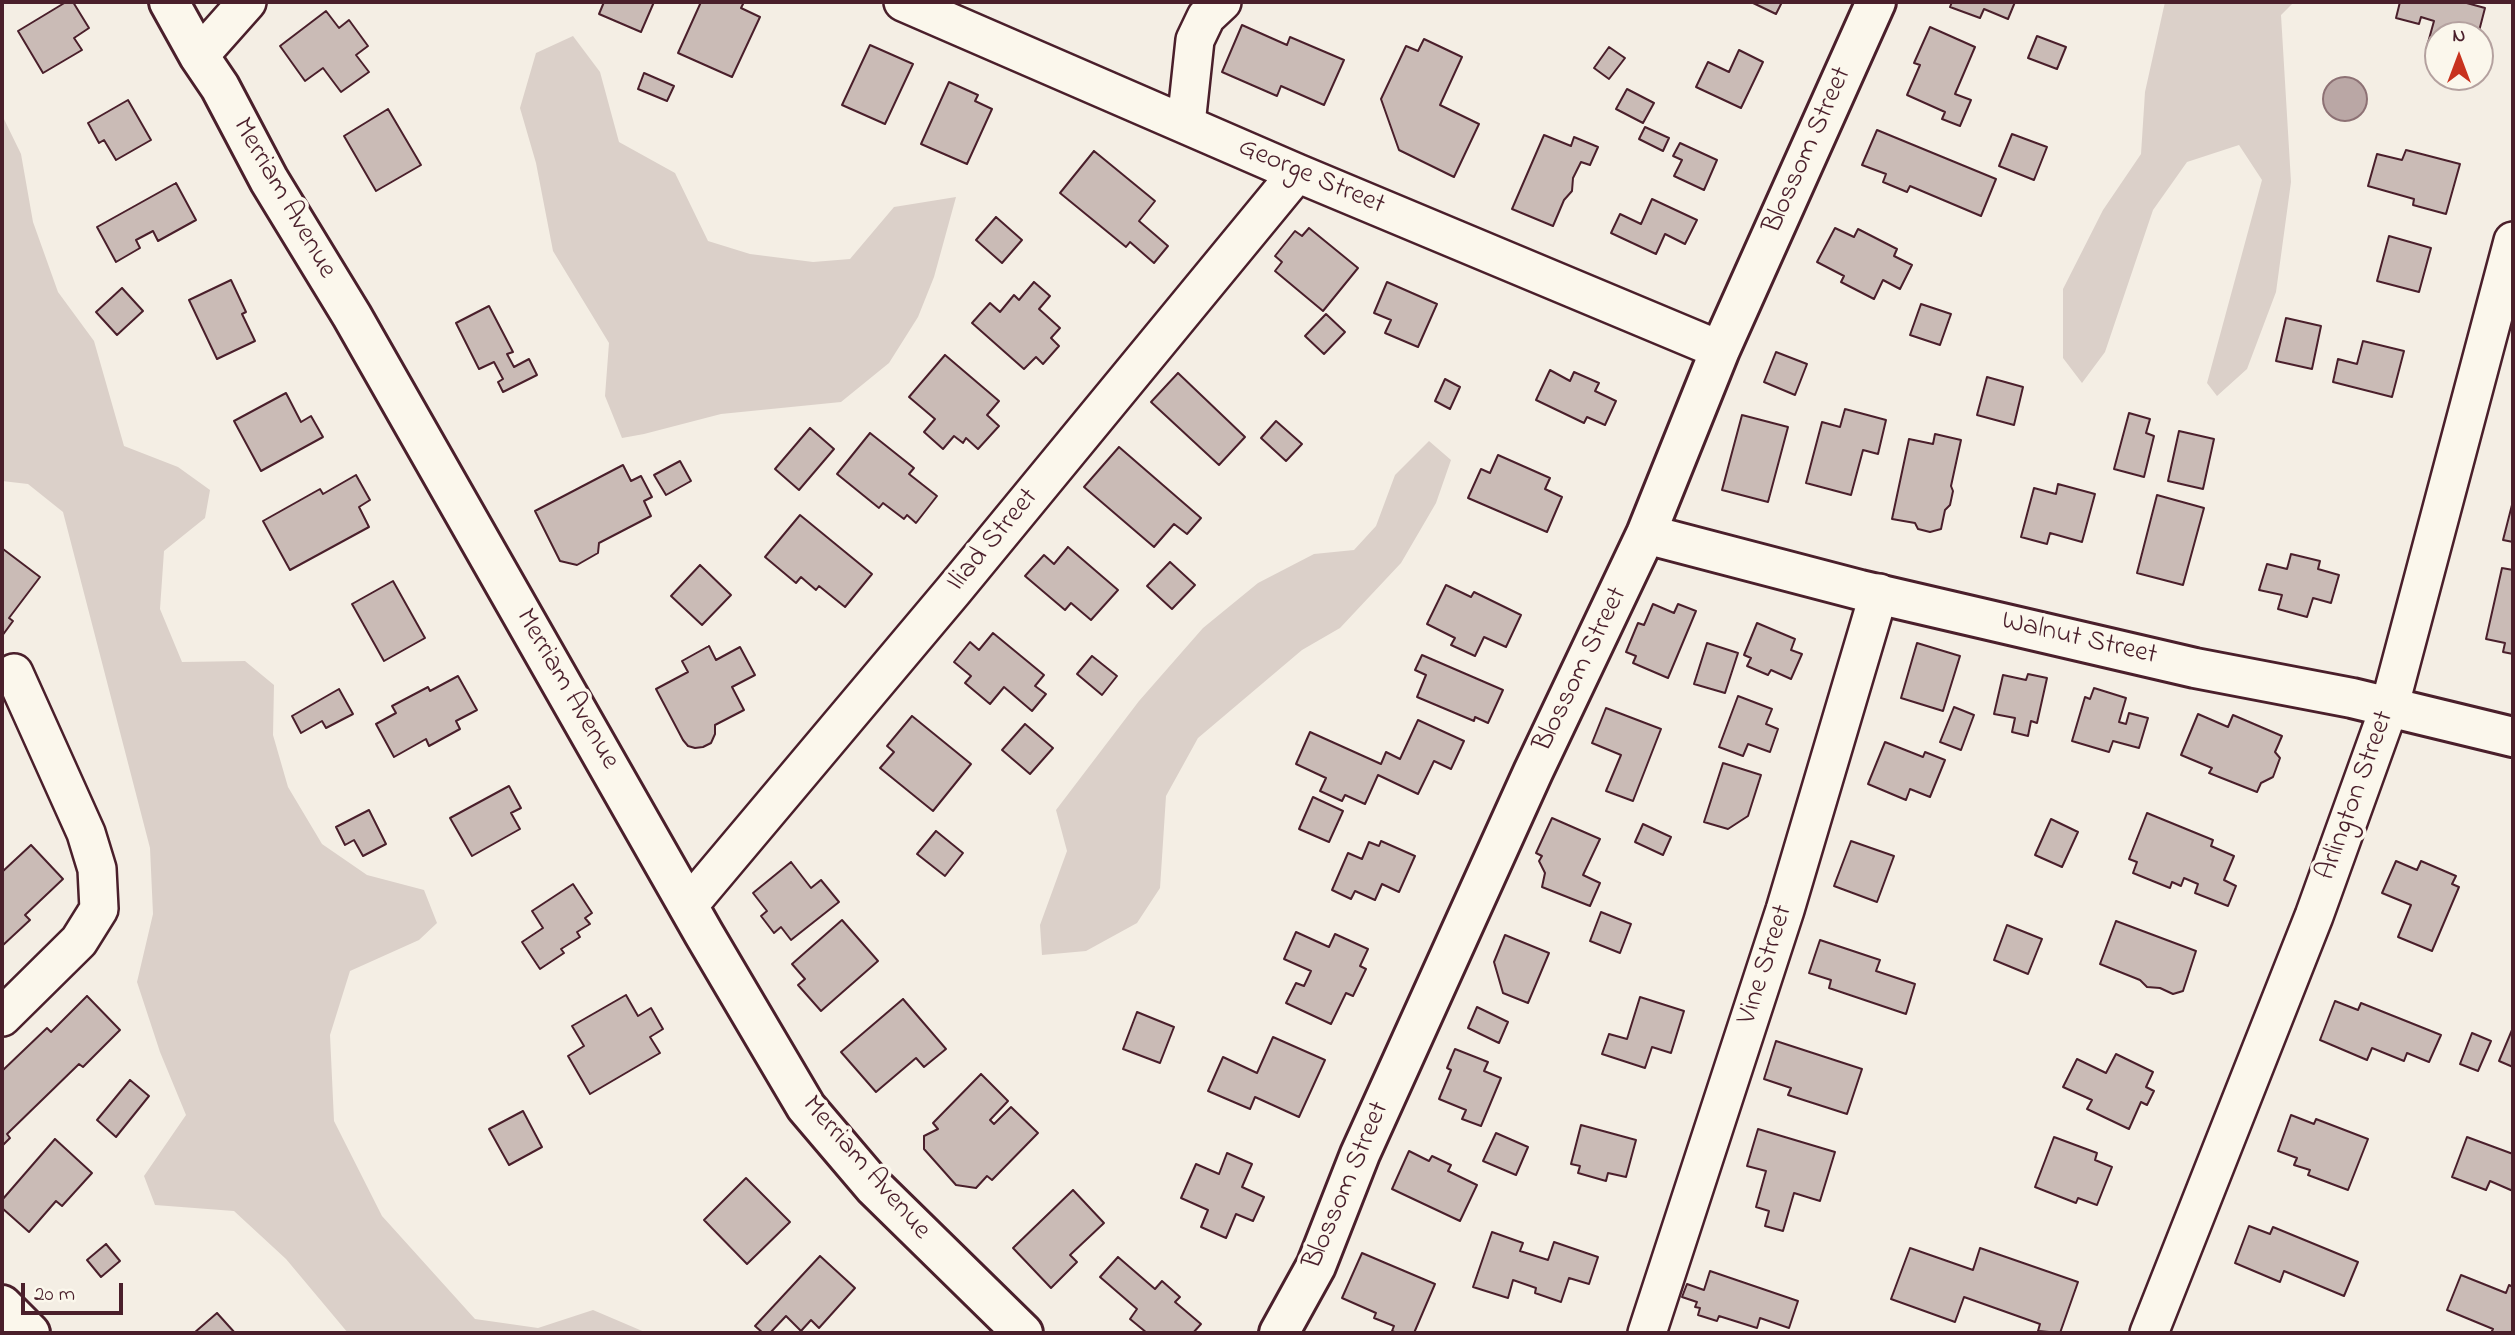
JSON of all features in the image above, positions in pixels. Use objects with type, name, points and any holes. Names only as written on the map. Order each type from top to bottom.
[{"type":"street","name":"Merriam Avenue","points":[[169,2],[199,57],[220,87],[269,180],[352,316],[688,906],[806,1107],[874,1187],[1023,1333]]},
{"type":"street","points":[[199,57],[247,2]]},
{"type":"street","name":"George Street","points":[[903,2],[1297,173],[1720,350]]},
{"type":"street","points":[[1186,124],[1195,40],[1206,17],[1222,2]]},
{"type":"street","name":"Blossom Street","points":[[1279,1333],[1316,1266],[1371,1130],[1533,772],[1646,534],[1720,350],[1876,2]]},
{"type":"street","name":"Iliad Street","points":[[688,906],[938,609],[1297,173]]},
{"type":"street","name":"Arlington Street","points":[[2149,1333],[2314,916],[2389,708],[2513,241]]},
{"type":"street","name":"Walnut Street","points":[[1646,534],[2195,668],[2353,698],[2513,737]]},
{"type":"street","name":"Vine Street","points":[[1647,1333],[1786,910],[1879,593]]},
{"type":"street","points":[[2,1017],[79,941],[99,909],[97,869],[86,833],[14,673]]},
{"type":"street","points":[[2,1306],[30,1333]]},
{"type":"shaded area","points":[[2165,2],[2294,2],[2281,15],[2291,182],[2276,292],[2247,369],[2217,396],[2207,383],[2262,180],[2239,145],[2187,162],[2153,210],[2105,352],[2082,383],[2063,358],[2063,289],[2103,210],[2141,154],[2145,92]]},
{"type":"shaded area","points":[[573,36],[600,72],[619,142],[675,173],[708,241],[750,254],[813,262],[850,259],[894,207],[956,197],[934,277],[918,317],[889,363],[841,402],[721,414],[622,438],[605,396],[609,343],[553,251],[536,163],[520,108],[536,53]]},
{"type":"shaded area","points":[[2345,77],[2354,78],[2361,83],[2366,90],[2366,108],[2361,115],[2354,120],[2345,121],[2336,120],[2329,115],[2324,108],[2323,99],[2324,90],[2329,83],[2336,78]]},
{"type":"shaded area","points":[[2,115],[21,154],[33,222],[58,292],[94,341],[124,446],[178,467],[210,490],[205,518],[164,551],[160,609],[182,662],[245,661],[274,685],[273,735],[288,787],[322,844],[367,875],[424,890],[437,923],[419,940],[350,971],[330,1035],[334,1121],[382,1216],[475,1319],[538,1328],[593,1310],[647,1333],[348,1333],[286,1259],[234,1211],[155,1205],[144,1176],[186,1115],[160,1052],[137,982],[153,914],[150,848],[63,512],[28,484],[2,481]]},
{"type":"shaded area","points":[[1429,441],[1451,460],[1436,503],[1401,563],[1340,628],[1302,650],[1198,738],[1166,796],[1160,888],[1137,923],[1086,951],[1042,955],[1040,925],[1067,851],[1056,810],[1139,701],[1203,628],[1258,583],[1314,554],[1354,550],[1376,526],[1395,475]]},
{"type":"building","points":[[66,2],[73,2],[89,28],[74,38],[82,50],[43,73],[18,31]]},
{"type":"building","points":[[604,2],[654,2],[641,32],[599,14]]},
{"type":"building","points":[[701,2],[744,2],[741,8],[760,17],[732,77],[678,53]]},
{"type":"building","points":[[1751,2],[1782,2],[1776,14]]},
{"type":"building","points":[[1952,2],[2015,2],[2008,19],[1984,9],[1980,18],[1950,7]]},
{"type":"building","points":[[2400,2],[2463,2],[2485,8],[2482,21],[2434,21],[2421,17],[2419,24],[2396,18]]},
{"type":"building","points":[[326,11],[339,28],[349,20],[368,46],[356,55],[369,72],[341,92],[323,68],[305,81],[280,46]]},
{"type":"building","points":[[1242,25],[1287,45],[1290,37],[1344,60],[1324,105],[1281,86],[1277,96],[1222,72]]},
{"type":"building","points":[[1930,27],[1975,47],[1955,94],[1971,100],[1960,126],[1942,119],[1945,112],[1907,95],[1920,65],[1914,63]]},
{"type":"building","points":[[2037,36],[2066,47],[2057,69],[2028,58]]},
{"type":"building","points":[[1424,39],[1462,57],[1440,105],[1479,124],[1454,177],[1399,150],[1381,99],[1406,46],[1418,51]]},
{"type":"building","points":[[870,45],[913,64],[885,124],[842,105]]},
{"type":"building","points":[[1609,47],[1625,58],[1609,79],[1594,68]]},
{"type":"building","points":[[1739,50],[1763,62],[1741,108],[1696,87],[1708,62],[1729,72]]},
{"type":"building","points":[[644,73],[674,86],[667,101],[638,89]]},
{"type":"building","points":[[949,82],[978,95],[975,101],[992,109],[967,164],[921,144]]},
{"type":"building","points":[[1627,89],[1654,103],[1643,123],[1616,109]]},
{"type":"building","points":[[128,100],[151,140],[116,160],[104,140],[99,143],[88,123]]},
{"type":"building","points":[[388,109],[421,165],[376,191],[344,136]]},
{"type":"building","points":[[1645,127],[1669,138],[1663,151],[1639,139]]},
{"type":"building","points":[[1877,130],[1996,179],[1981,216],[1910,186],[1907,192],[1883,182],[1886,174],[1862,165]]},
{"type":"building","points":[[2012,134],[2047,147],[2034,180],[1999,166]]},
{"type":"building","points":[[1544,135],[1571,146],[1574,137],[1598,147],[1590,165],[1581,162],[1573,178],[1572,191],[1564,200],[1553,226],[1512,209]]},
{"type":"building","points":[[1680,143],[1717,160],[1704,190],[1674,176],[1682,160],[1673,156]]},
{"type":"building","points":[[2406,150],[2460,164],[2446,214],[2413,205],[2414,199],[2368,186],[2377,154],[2402,160]]},
{"type":"building","points":[[1094,151],[1155,201],[1139,221],[1168,246],[1154,263],[1130,242],[1126,247],[1060,193]]},
{"type":"building","points":[[176,183],[196,220],[158,241],[153,231],[136,240],[140,248],[116,262],[97,227]]},
{"type":"building","points":[[1652,199],[1697,220],[1685,244],[1665,234],[1656,254],[1611,233],[1620,214],[1641,224]]},
{"type":"building","points":[[996,217],[1022,240],[1002,263],[976,240]]},
{"type":"building","points":[[1309,228],[1358,268],[1323,311],[1275,271],[1282,262],[1275,256],[1295,231],[1302,236]]},
{"type":"building","points":[[1835,228],[1854,237],[1858,229],[1897,249],[1894,256],[1912,265],[1900,289],[1883,280],[1874,299],[1841,282],[1844,276],[1817,262]]},
{"type":"building","points":[[2389,236],[2431,248],[2419,292],[2377,281]]},
{"type":"building","points":[[231,280],[246,312],[242,314],[255,341],[217,359],[189,300]]},
{"type":"building","points":[[1034,282],[1050,296],[1039,309],[1060,328],[1051,338],[1059,346],[1043,364],[1036,357],[1024,369],[972,323],[990,303],[1000,312],[1014,295],[1019,300]]},
{"type":"building","points":[[1387,282],[1437,304],[1418,347],[1385,333],[1391,320],[1374,313]]},
{"type":"building","points":[[122,288],[143,311],[117,335],[96,312]]},
{"type":"building","points":[[1921,304],[1951,314],[1940,345],[1910,335]]},
{"type":"building","points":[[489,306],[513,352],[507,354],[514,367],[529,359],[537,375],[503,392],[498,382],[503,379],[494,362],[479,369],[456,323]]},
{"type":"building","points":[[1326,314],[1345,332],[1324,354],[1305,336]]},
{"type":"building","points":[[2286,318],[2321,326],[2312,369],[2276,361]]},
{"type":"building","points":[[2363,341],[2404,351],[2392,397],[2333,382],[2338,359],[2357,364]]},
{"type":"building","points":[[1776,352],[1807,364],[1795,395],[1764,382]]},
{"type":"building","points":[[945,355],[999,401],[987,415],[999,426],[978,449],[966,438],[963,443],[954,436],[943,449],[924,432],[935,419],[909,397]]},
{"type":"building","points":[[1550,370],[1570,381],[1574,372],[1599,383],[1595,391],[1616,401],[1605,425],[1587,417],[1584,423],[1536,400]]},
{"type":"building","points":[[1178,373],[1245,437],[1219,465],[1151,402]]},
{"type":"building","points":[[1987,377],[2023,387],[2014,425],[1977,415]]},
{"type":"building","points":[[1445,379],[1460,387],[1450,409],[1435,401]]},
{"type":"building","points":[[286,393],[301,422],[311,416],[323,437],[261,471],[234,421]]},
{"type":"building","points":[[1845,409],[1886,420],[1878,454],[1863,450],[1851,495],[1806,483],[1822,422],[1840,427]]},
{"type":"building","points":[[2129,413],[2150,419],[2146,433],[2154,436],[2144,477],[2114,469]]},
{"type":"building","points":[[1742,415],[1788,427],[1768,502],[1722,490]]},
{"type":"building","points":[[1276,421],[1302,444],[1286,461],[1261,438]]},
{"type":"building","points":[[810,428],[834,449],[799,490],[775,469]]},
{"type":"building","points":[[2179,431],[2214,439],[2203,489],[2168,481]]},
{"type":"building","points":[[870,433],[914,468],[909,474],[937,496],[916,523],[907,515],[904,519],[883,503],[879,508],[837,474]]},
{"type":"building","points":[[1935,434],[1961,440],[1951,486],[1953,491],[1950,505],[1945,510],[1941,529],[1930,532],[1918,529],[1915,523],[1892,519],[1909,439],[1933,444]]},
{"type":"building","points":[[1119,447],[1201,518],[1187,534],[1174,524],[1154,547],[1084,487]]},
{"type":"building","points":[[1498,455],[1550,478],[1545,489],[1562,497],[1547,532],[1468,498],[1481,469],[1490,473]]},
{"type":"building","points":[[680,461],[691,481],[666,495],[654,475]]},
{"type":"building","points":[[623,465],[631,481],[641,476],[652,497],[644,501],[651,516],[599,543],[598,553],[577,565],[560,561],[535,511]]},
{"type":"building","points":[[356,475],[370,500],[359,507],[369,527],[290,570],[263,521],[320,489],[323,494]]},
{"type":"building","points":[[2058,484],[2095,494],[2082,542],[2050,533],[2047,544],[2021,537],[2034,488],[2056,494]]},
{"type":"building","points":[[2157,495],[2204,508],[2183,585],[2137,573]]},
{"type":"building","points":[[2513,501],[2513,542],[2503,540]]},
{"type":"building","points":[[800,515],[872,574],[845,607],[819,586],[816,590],[801,577],[796,583],[765,557]]},
{"type":"building","points":[[1068,547],[1118,590],[1091,620],[1071,603],[1065,610],[1025,576],[1044,555],[1054,564]]},
{"type":"building","points":[[3,549],[40,577],[9,618],[13,621],[2,636]]},
{"type":"building","points":[[2291,554],[2320,561],[2318,569],[2339,575],[2331,603],[2313,598],[2307,617],[2278,609],[2282,595],[2259,590],[2267,564],[2287,569]]},
{"type":"building","points":[[1170,562],[1195,585],[1172,609],[1147,586]]},
{"type":"building","points":[[700,565],[731,595],[702,625],[671,596]]},
{"type":"building","points":[[2502,568],[2513,570],[2513,654],[2503,652],[2505,643],[2486,639]]},
{"type":"building","points":[[393,581],[425,638],[384,661],[352,604]]},
{"type":"building","points":[[1446,585],[1471,597],[1474,592],[1521,615],[1506,647],[1484,637],[1475,656],[1451,645],[1455,638],[1427,624]]},
{"type":"building","points":[[1653,604],[1674,613],[1678,604],[1696,611],[1668,678],[1633,663],[1636,656],[1626,652],[1638,623],[1644,625]]},
{"type":"building","points":[[1757,623],[1795,639],[1791,650],[1802,654],[1791,679],[1771,670],[1768,675],[1747,666],[1751,658],[1744,655]]},
{"type":"building","points":[[993,633],[1044,675],[1035,686],[1046,694],[1032,711],[1004,687],[990,704],[965,683],[971,676],[954,662],[970,642],[979,650]]},
{"type":"building","points":[[1707,643],[1738,653],[1725,693],[1694,684]]},
{"type":"building","points":[[1917,643],[1960,656],[1943,711],[1901,698]]},
{"type":"building","points":[[709,646],[716,660],[740,647],[755,675],[732,687],[744,710],[715,725],[711,743],[695,748],[688,746],[683,740],[656,689],[688,672],[682,661]]},
{"type":"building","points":[[1422,655],[1503,690],[1488,723],[1475,717],[1474,721],[1417,697],[1426,675],[1415,670]]},
{"type":"building","points":[[1092,656],[1117,676],[1102,695],[1077,674]]},
{"type":"building","points":[[2028,674],[2047,678],[2037,723],[2031,721],[2028,736],[2012,732],[2015,718],[1994,714],[2003,675],[2026,680]]},
{"type":"building","points":[[458,676],[477,710],[456,721],[460,729],[429,746],[426,739],[394,757],[376,724],[396,713],[392,706],[428,687],[430,691]]},
{"type":"building","points":[[2094,688],[2126,698],[2119,722],[2126,724],[2129,713],[2148,718],[2139,748],[2113,741],[2109,752],[2072,741],[2085,697],[2090,699]]},
{"type":"building","points":[[339,689],[353,714],[326,728],[322,721],[301,733],[292,716]]},
{"type":"building","points":[[1738,696],[1772,709],[1766,724],[1778,729],[1770,752],[1748,744],[1743,756],[1719,747]]},
{"type":"building","points":[[1954,707],[1974,715],[1961,750],[1940,742]]},
{"type":"building","points":[[1606,708],[1661,729],[1633,801],[1606,791],[1621,755],[1592,743]]},
{"type":"building","points":[[2198,714],[2228,727],[2233,715],[2282,736],[2275,752],[2280,758],[2273,777],[2261,783],[2257,792],[2209,773],[2212,768],[2181,755]]},
{"type":"building","points":[[912,716],[971,764],[933,811],[880,768],[894,752],[887,746]]},
{"type":"building","points":[[1418,720],[1464,741],[1451,769],[1434,761],[1418,794],[1378,775],[1365,804],[1345,795],[1342,801],[1320,791],[1326,778],[1296,764],[1310,732],[1381,764],[1386,752],[1400,759]]},
{"type":"building","points":[[1025,724],[1053,748],[1030,774],[1002,750]]},
{"type":"building","points":[[1885,742],[1923,757],[1925,752],[1945,760],[1930,797],[1910,789],[1906,800],[1868,784]]},
{"type":"building","points":[[1723,763],[1761,775],[1748,816],[1728,829],[1704,822]]},
{"type":"building","points":[[509,786],[521,808],[511,813],[520,829],[472,856],[450,818]]},
{"type":"building","points":[[1313,797],[1343,811],[1329,842],[1299,829]]},
{"type":"building","points":[[369,810],[386,844],[363,856],[354,840],[345,845],[336,827]]},
{"type":"building","points":[[2147,813],[2213,840],[2211,846],[2234,856],[2224,880],[2236,886],[2228,906],[2195,893],[2198,884],[2184,878],[2181,886],[2172,882],[2170,888],[2133,873],[2137,862],[2129,859]]},
{"type":"building","points":[[1552,818],[1600,839],[1583,875],[1600,883],[1590,906],[1542,887],[1545,873],[1539,861],[1542,856],[1536,853]]},
{"type":"building","points":[[2051,819],[2078,832],[2062,867],[2035,855]]},
{"type":"building","points":[[1643,824],[1671,837],[1663,855],[1635,842]]},
{"type":"building","points":[[936,831],[963,853],[945,876],[917,854]]},
{"type":"building","points":[[1381,841],[1415,856],[1399,892],[1382,884],[1375,900],[1355,891],[1351,899],[1332,890],[1348,853],[1362,859],[1369,842],[1379,846]]},
{"type":"building","points":[[1851,841],[1894,856],[1877,902],[1834,886]]},
{"type":"building","points":[[31,845],[63,879],[25,915],[30,920],[2,946],[2,872]]},
{"type":"building","points":[[2396,861],[2417,870],[2421,861],[2456,876],[2452,884],[2459,887],[2432,951],[2398,937],[2411,905],[2382,893]]},
{"type":"building","points":[[791,862],[811,888],[821,880],[839,902],[791,940],[781,927],[774,933],[761,916],[767,911],[753,893]]},
{"type":"building","points":[[573,884],[592,913],[585,918],[590,924],[577,932],[580,937],[561,949],[564,953],[540,969],[522,942],[543,928],[532,911]]},
{"type":"building","points":[[1601,912],[1631,924],[1620,953],[1590,941]]},
{"type":"building","points":[[842,920],[878,961],[821,1011],[798,985],[805,979],[792,964]]},
{"type":"building","points":[[2116,921],[2196,951],[2183,991],[2173,994],[2160,988],[2147,987],[2140,980],[2100,964]]},
{"type":"building","points":[[2007,925],[2042,939],[2028,974],[1994,960]]},
{"type":"building","points":[[1296,932],[1329,947],[1335,934],[1368,949],[1360,966],[1366,969],[1353,996],[1346,993],[1331,1024],[1286,1003],[1296,983],[1304,986],[1311,971],[1284,959]]},
{"type":"building","points":[[1505,935],[1549,953],[1528,1003],[1503,993],[1494,962]]},
{"type":"building","points":[[1820,940],[1880,960],[1876,971],[1915,984],[1906,1014],[1829,988],[1831,980],[1809,973]]},
{"type":"building","points":[[626,995],[638,1016],[651,1008],[663,1029],[650,1037],[660,1053],[590,1094],[568,1056],[584,1046],[572,1026]]},
{"type":"building","points":[[87,996],[120,1030],[83,1067],[79,1064],[7,1134],[10,1138],[2,1146],[2,1071],[47,1028],[51,1032]]},
{"type":"building","points":[[1640,997],[1684,1011],[1671,1053],[1652,1047],[1645,1068],[1602,1054],[1609,1034],[1627,1039]]},
{"type":"building","points":[[903,999],[946,1049],[924,1067],[916,1058],[876,1092],[841,1052]]},
{"type":"building","points":[[2335,1001],[2358,1010],[2361,1003],[2441,1035],[2429,1062],[2407,1053],[2404,1061],[2372,1048],[2367,1060],[2320,1040]]},
{"type":"building","points":[[1477,1007],[1508,1022],[1499,1043],[1468,1028]]},
{"type":"building","points":[[1137,1012],[1174,1027],[1160,1063],[1123,1049]]},
{"type":"building","points":[[2513,1031],[2513,1067],[2499,1061]]},
{"type":"building","points":[[2472,1033],[2491,1041],[2478,1071],[2460,1064]]},
{"type":"building","points":[[1273,1037],[1325,1060],[1299,1117],[1255,1097],[1250,1109],[1208,1091],[1223,1057],[1257,1073]]},
{"type":"building","points":[[1776,1041],[1862,1069],[1847,1114],[1788,1095],[1791,1088],[1764,1079]]},
{"type":"building","points":[[1455,1049],[1488,1062],[1484,1071],[1501,1078],[1481,1126],[1462,1119],[1466,1110],[1439,1099],[1451,1070],[1447,1068]]},
{"type":"building","points":[[2116,1054],[2153,1072],[2146,1087],[2154,1091],[2147,1105],[2141,1102],[2129,1129],[2087,1109],[2092,1100],[2063,1087],[2077,1059],[2106,1073]]},
{"type":"building","points":[[981,1074],[1008,1101],[990,1120],[994,1124],[1011,1107],[1038,1133],[992,1180],[987,1176],[976,1188],[956,1185],[924,1149],[924,1136],[938,1129],[933,1123]]},
{"type":"building","points":[[130,1080],[149,1096],[116,1137],[97,1120]]},
{"type":"building","points":[[523,1111],[542,1147],[509,1165],[489,1129]]},
{"type":"building","points":[[2291,1115],[2314,1124],[2316,1119],[2368,1139],[2348,1190],[2308,1175],[2310,1170],[2294,1165],[2297,1158],[2278,1151]]},
{"type":"building","points":[[1581,1125],[1636,1140],[1626,1177],[1608,1173],[1606,1181],[1578,1173],[1580,1166],[1571,1164]]},
{"type":"building","points":[[1758,1129],[1835,1152],[1820,1201],[1794,1193],[1783,1231],[1765,1226],[1769,1211],[1756,1207],[1766,1171],[1747,1166]]},
{"type":"building","points":[[1496,1133],[1528,1147],[1516,1175],[1483,1161]]},
{"type":"building","points":[[2054,1137],[2097,1153],[2095,1160],[2112,1167],[2097,1205],[2078,1198],[2076,1203],[2035,1187]]},
{"type":"building","points":[[2467,1137],[2513,1154],[2513,1191],[2490,1181],[2486,1190],[2452,1177]]},
{"type":"building","points":[[55,1139],[92,1173],[62,1206],[56,1201],[29,1232],[2,1208],[2,1200]]},
{"type":"building","points":[[1409,1151],[1429,1161],[1432,1156],[1451,1165],[1448,1171],[1477,1185],[1460,1221],[1392,1189]]},
{"type":"building","points":[[1227,1153],[1252,1164],[1242,1187],[1264,1197],[1253,1221],[1236,1214],[1226,1238],[1201,1227],[1208,1210],[1181,1198],[1196,1164],[1219,1174]]},
{"type":"building","points":[[746,1178],[790,1222],[747,1264],[704,1220]]},
{"type":"building","points":[[1073,1190],[1104,1223],[1070,1255],[1077,1262],[1051,1288],[1013,1248]]},
{"type":"building","points":[[2249,1226],[2270,1234],[2273,1227],[2358,1262],[2344,1296],[2284,1271],[2280,1282],[2235,1263]]},
{"type":"building","points":[[1492,1232],[1523,1243],[1520,1251],[1548,1260],[1554,1242],[1598,1257],[1589,1284],[1569,1278],[1561,1302],[1535,1293],[1536,1288],[1513,1280],[1508,1298],[1473,1287]]},
{"type":"building","points":[[106,1244],[120,1261],[101,1277],[87,1260]]},
{"type":"building","points":[[1910,1248],[1973,1270],[1980,1248],[2078,1282],[2060,1333],[2038,1331],[2040,1324],[1964,1297],[1955,1322],[1891,1299]]},
{"type":"building","points":[[1362,1253],[1435,1284],[1414,1333],[1392,1331],[1394,1326],[1374,1318],[1376,1313],[1342,1298]]},
{"type":"building","points":[[820,1256],[855,1288],[819,1328],[811,1320],[801,1331],[786,1316],[770,1333],[763,1333],[755,1326]]},
{"type":"building","points":[[1118,1257],[1155,1289],[1162,1281],[1180,1297],[1175,1302],[1201,1324],[1193,1333],[1147,1333],[1130,1319],[1137,1309],[1100,1277]]},
{"type":"building","points":[[1710,1271],[1798,1301],[1789,1328],[1760,1318],[1757,1328],[1719,1316],[1717,1321],[1698,1315],[1700,1308],[1695,1307],[1697,1302],[1682,1297],[1687,1284],[1704,1290]]},
{"type":"building","points":[[2461,1275],[2506,1293],[2509,1285],[2513,1287],[2513,1333],[2491,1333],[2493,1329],[2447,1310]]},
{"type":"building","points":[[217,1313],[235,1333],[194,1333]]}]
